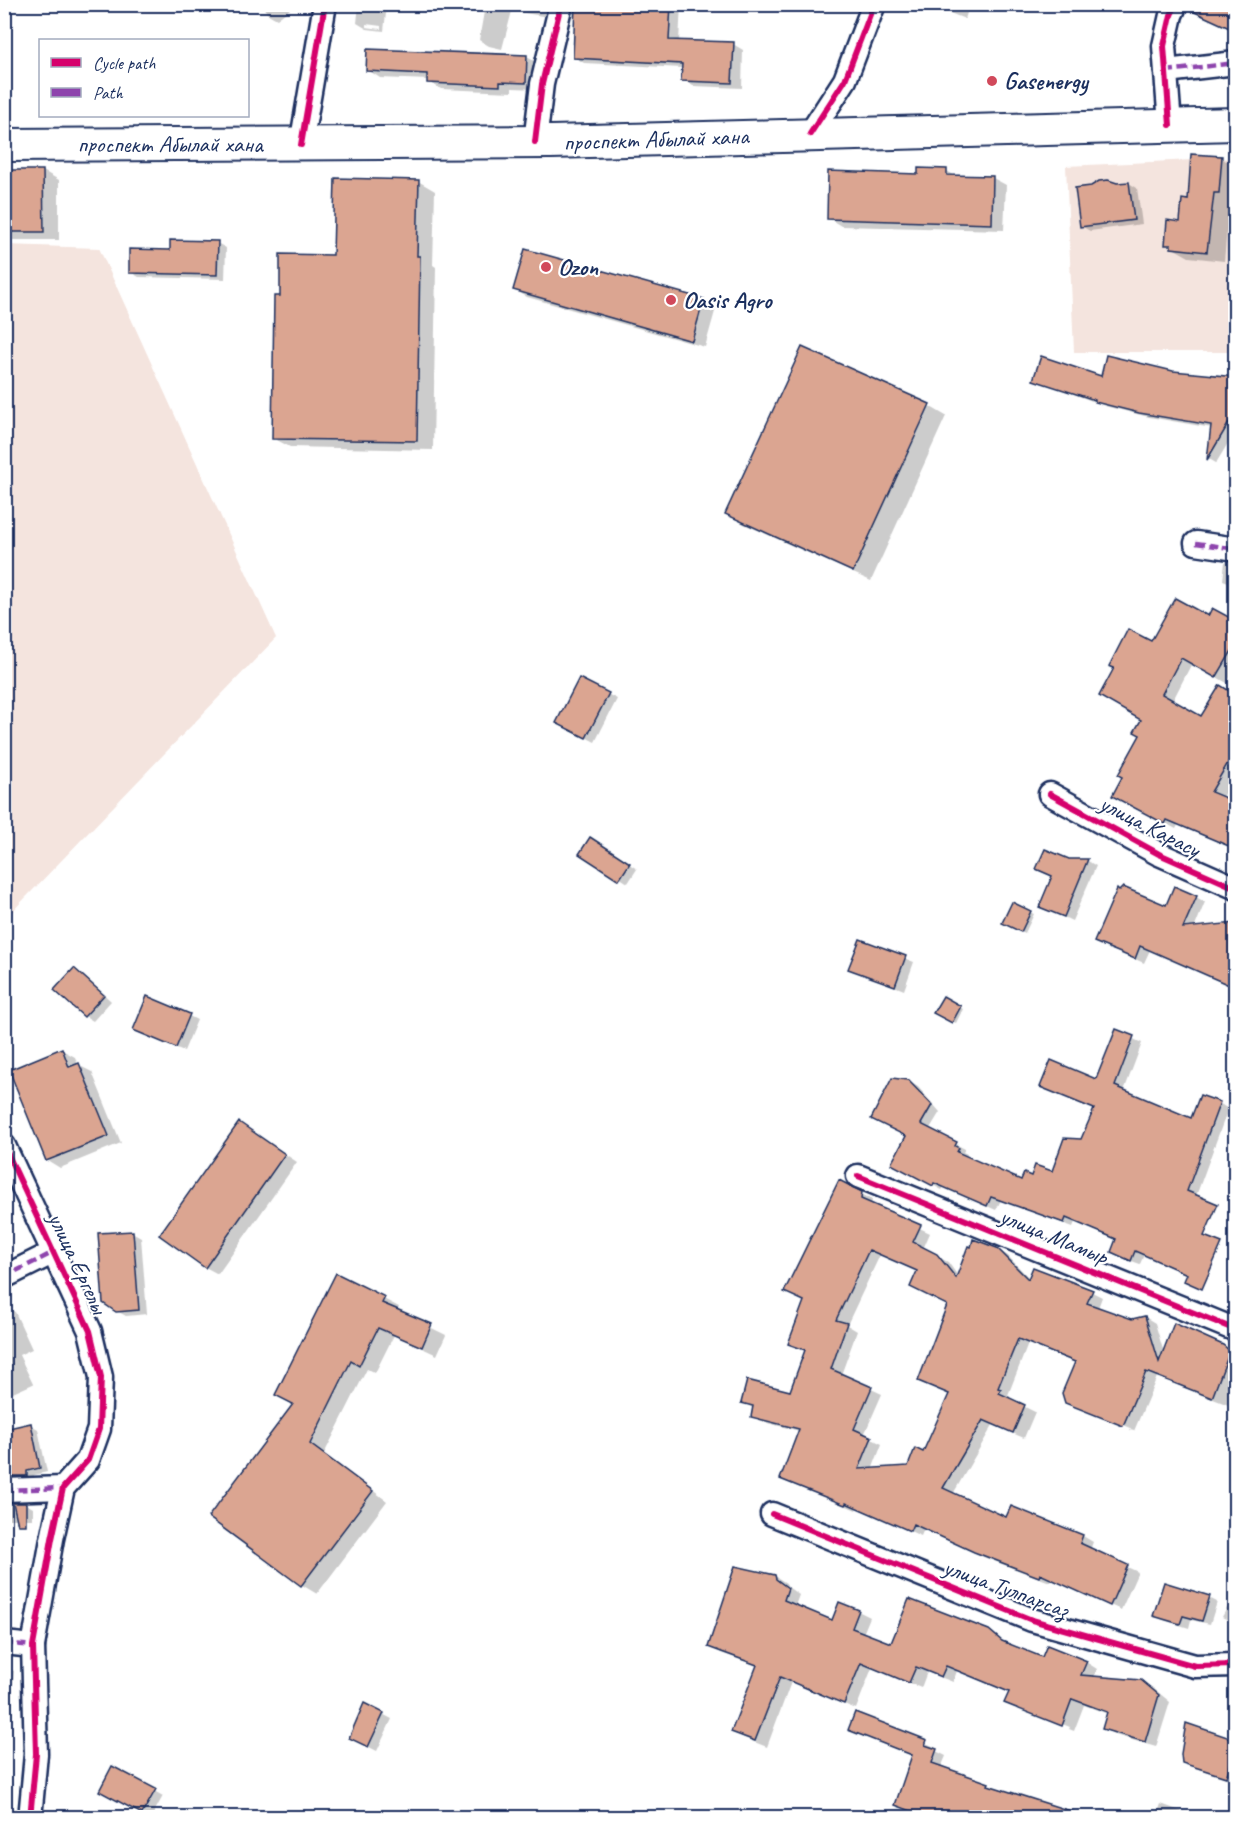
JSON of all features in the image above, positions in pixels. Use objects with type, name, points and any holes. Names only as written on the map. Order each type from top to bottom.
[{"type":"main road","name":"проспект Абылай хана","points":[[4,145],[535,142],[1236,124]]},
{"type":"street","points":[[301,144],[325,4]]},
{"type":"street","points":[[535,142],[542,84],[561,4]]},
{"type":"street","points":[[810,134],[845,80],[874,4]]},
{"type":"street","points":[[1170,125],[1164,46],[1176,4]]},
{"type":"street","points":[[1166,71],[1236,63]]},
{"type":"street","points":[[1196,543],[1236,549]]},
{"type":"street","name":"улица Карасу","points":[[1050,794],[1159,854],[1236,888]]},
{"type":"street","name":"улица Ергелы","points":[[4,1146],[90,1331],[101,1377],[99,1429],[88,1460],[63,1488],[33,1646],[36,1754],[30,1818]]},
{"type":"street","name":"улица Мамыр","points":[[858,1176],[1236,1330]]},
{"type":"street","points":[[4,1277],[54,1252]]},
{"type":"street","points":[[4,1490],[63,1488]]},
{"type":"street","name":"улица Тулпарсаз","points":[[772,1514],[1032,1620],[1195,1666],[1236,1665]]},
{"type":"street","points":[[4,1643],[33,1646]]},
{"type":"shaded area","points":[[1235,158],[1235,352],[1074,352],[1066,166]]},
{"type":"shaded area","points":[[5,245],[99,248],[276,638],[5,919]]},
{"type":"building","points":[[575,4],[671,4],[669,40],[734,42],[732,83],[681,81],[682,64],[573,58]]},
{"type":"building","points":[[1189,4],[1236,4],[1236,31],[1188,9]]},
{"type":"building","points":[[367,49],[527,55],[526,83],[500,82],[500,86],[427,83],[427,74],[366,71]]},
{"type":"building","points":[[1191,154],[1222,156],[1219,193],[1214,193],[1207,252],[1171,248],[1171,245],[1165,245],[1167,220],[1180,222],[1182,199],[1188,200]]},
{"type":"building","points":[[918,168],[947,169],[947,175],[993,176],[992,224],[827,219],[828,171],[918,174]]},
{"type":"building","points":[[4,170],[43,170],[44,232],[4,232]]},
{"type":"building","points":[[335,178],[419,180],[417,441],[272,439],[274,296],[280,296],[280,254],[333,255]]},
{"type":"building","points":[[1108,180],[1117,183],[1129,182],[1134,220],[1080,227],[1075,188],[1091,186],[1099,181]]},
{"type":"building","points":[[170,240],[218,241],[217,275],[129,273],[129,249],[170,250]]},
{"type":"building","points":[[525,249],[704,299],[692,341],[513,290]]},
{"type":"building","points":[[802,347],[930,404],[853,572],[725,514]]},
{"type":"building","points":[[1106,355],[1173,371],[1236,377],[1233,416],[1207,460],[1211,425],[1139,413],[1095,402],[1095,400],[1033,380],[1041,356],[1101,376]]},
{"type":"building","points":[[1175,598],[1208,616],[1212,608],[1236,621],[1236,644],[1216,678],[1181,658],[1162,694],[1201,716],[1220,685],[1236,695],[1236,749],[1211,792],[1236,805],[1236,849],[1167,820],[1165,824],[1112,796],[1122,777],[1118,775],[1140,735],[1134,732],[1141,720],[1099,696],[1114,668],[1109,666],[1128,629],[1151,641]]},
{"type":"building","points":[[579,678],[609,693],[586,738],[556,723]]},
{"type":"building","points":[[590,837],[630,863],[619,880],[579,854]]},
{"type":"building","points":[[1045,849],[1069,859],[1088,859],[1064,917],[1039,907],[1052,876],[1036,869]]},
{"type":"building","points":[[1174,886],[1197,896],[1183,928],[1236,923],[1236,988],[1140,946],[1135,959],[1094,942],[1117,889],[1119,891],[1123,887],[1166,905]]},
{"type":"building","points":[[1012,902],[1031,911],[1021,932],[1002,923]]},
{"type":"building","points":[[860,939],[906,956],[895,986],[848,969]]},
{"type":"building","points":[[74,968],[104,995],[84,1017],[54,990]]},
{"type":"building","points":[[147,996],[190,1014],[176,1048],[133,1030]]},
{"type":"building","points":[[943,996],[961,1006],[952,1023],[933,1013]]},
{"type":"building","points":[[1116,1029],[1134,1036],[1115,1086],[1191,1118],[1200,1095],[1220,1102],[1187,1191],[1218,1204],[1204,1236],[1222,1243],[1202,1289],[1184,1281],[1187,1274],[1135,1251],[1131,1261],[1111,1252],[1116,1239],[1066,1218],[1064,1223],[991,1197],[987,1206],[934,1183],[933,1186],[891,1164],[906,1136],[871,1119],[892,1078],[908,1080],[932,1105],[921,1124],[957,1142],[955,1146],[959,1148],[957,1152],[1021,1180],[1024,1173],[1031,1176],[1035,1165],[1052,1171],[1064,1138],[1081,1139],[1094,1109],[1040,1087],[1051,1060],[1096,1079]]},
{"type":"building","points":[[62,1048],[69,1067],[79,1063],[109,1136],[46,1161],[9,1070]]},
{"type":"building","points":[[239,1122],[285,1154],[205,1268],[159,1235]]},
{"type":"building","points":[[839,1180],[862,1192],[861,1199],[921,1225],[913,1242],[937,1254],[956,1278],[973,1239],[997,1248],[1028,1279],[1033,1267],[1093,1290],[1087,1303],[1132,1319],[1145,1316],[1159,1362],[1174,1323],[1223,1345],[1230,1351],[1212,1398],[1146,1372],[1123,1426],[1065,1403],[1062,1393],[1075,1362],[1018,1339],[998,1388],[1001,1389],[999,1393],[1025,1405],[1013,1433],[983,1420],[943,1488],[1006,1517],[1011,1506],[1083,1535],[1080,1543],[1128,1565],[1110,1606],[1040,1574],[1039,1577],[974,1552],[913,1524],[910,1531],[846,1503],[845,1505],[780,1479],[799,1429],[751,1417],[753,1406],[741,1403],[747,1380],[790,1391],[805,1350],[788,1344],[804,1301],[784,1292]],"holes":[[[869,1250],[917,1271],[910,1287],[947,1305],[918,1381],[949,1394],[923,1452],[915,1448],[908,1466],[859,1469],[872,1437],[854,1429],[872,1387],[831,1369],[847,1323],[836,1320]]]},
{"type":"building","points":[[133,1231],[139,1310],[116,1312],[103,1303],[98,1233]]},
{"type":"building","points":[[336,1273],[385,1297],[382,1303],[432,1324],[422,1347],[378,1328],[359,1366],[351,1361],[310,1444],[373,1491],[301,1586],[208,1517],[293,1404],[275,1395]]},
{"type":"building","points":[[31,1423],[40,1468],[27,1471],[27,1476],[7,1476],[4,1464],[4,1429]]},
{"type":"building","points":[[13,1503],[26,1503],[26,1525],[18,1525]]},
{"type":"building","points":[[735,1566],[775,1575],[776,1579],[788,1588],[784,1600],[832,1620],[839,1602],[859,1610],[852,1628],[891,1643],[909,1599],[989,1630],[1002,1641],[1042,1657],[1047,1645],[1087,1661],[1081,1675],[1141,1680],[1159,1695],[1145,1742],[1102,1729],[1107,1712],[1072,1699],[1062,1726],[1004,1703],[1009,1692],[946,1666],[941,1677],[916,1667],[909,1683],[861,1663],[844,1704],[780,1677],[755,1741],[731,1732],[757,1665],[708,1647]]},
{"type":"building","points":[[1164,1582],[1210,1596],[1202,1621],[1183,1616],[1180,1624],[1153,1616]]},
{"type":"building","points":[[364,1703],[384,1713],[368,1747],[349,1738]]},
{"type":"building","points":[[855,1712],[927,1740],[925,1745],[937,1749],[932,1763],[989,1783],[988,1785],[1077,1813],[1076,1818],[962,1818],[942,1811],[939,1818],[930,1818],[895,1805],[912,1755],[848,1730]]},
{"type":"building","points":[[1186,1723],[1236,1740],[1236,1749],[1226,1777],[1182,1763],[1181,1754]]},
{"type":"building","points":[[112,1766],[156,1789],[142,1814],[99,1791]]},
{"type":"marked path","points":[[1166,71],[1236,63]]},
{"type":"marked path","points":[[1196,543],[1236,549]]},
{"type":"marked path","points":[[4,1277],[54,1252]]},
{"type":"marked path","points":[[4,1490],[63,1488]]},
{"type":"marked path","points":[[4,1643],[33,1646]]},
{"type":"cycle path","points":[[301,145],[325,4]]},
{"type":"cycle path","points":[[535,142],[542,84],[561,4]]},
{"type":"cycle path","points":[[810,134],[845,80],[874,4]]},
{"type":"cycle path","points":[[1170,125],[1164,46],[1176,4]]},
{"type":"cycle path","points":[[1050,794],[1159,854],[1236,888]]},
{"type":"cycle path","points":[[4,1146],[90,1331],[101,1377],[99,1429],[88,1460],[63,1488],[33,1646],[36,1754],[30,1818]]},
{"type":"cycle path","points":[[858,1176],[1236,1330]]},
{"type":"cycle path","points":[[772,1514],[1032,1620],[1195,1666],[1236,1665]]},
{"type":"place","name":"Gasenergy","points":[[992,81]]},
{"type":"place","name":"Ozon","points":[[546,267]]},
{"type":"place","name":"Oasis Agro","points":[[671,300]]}]
